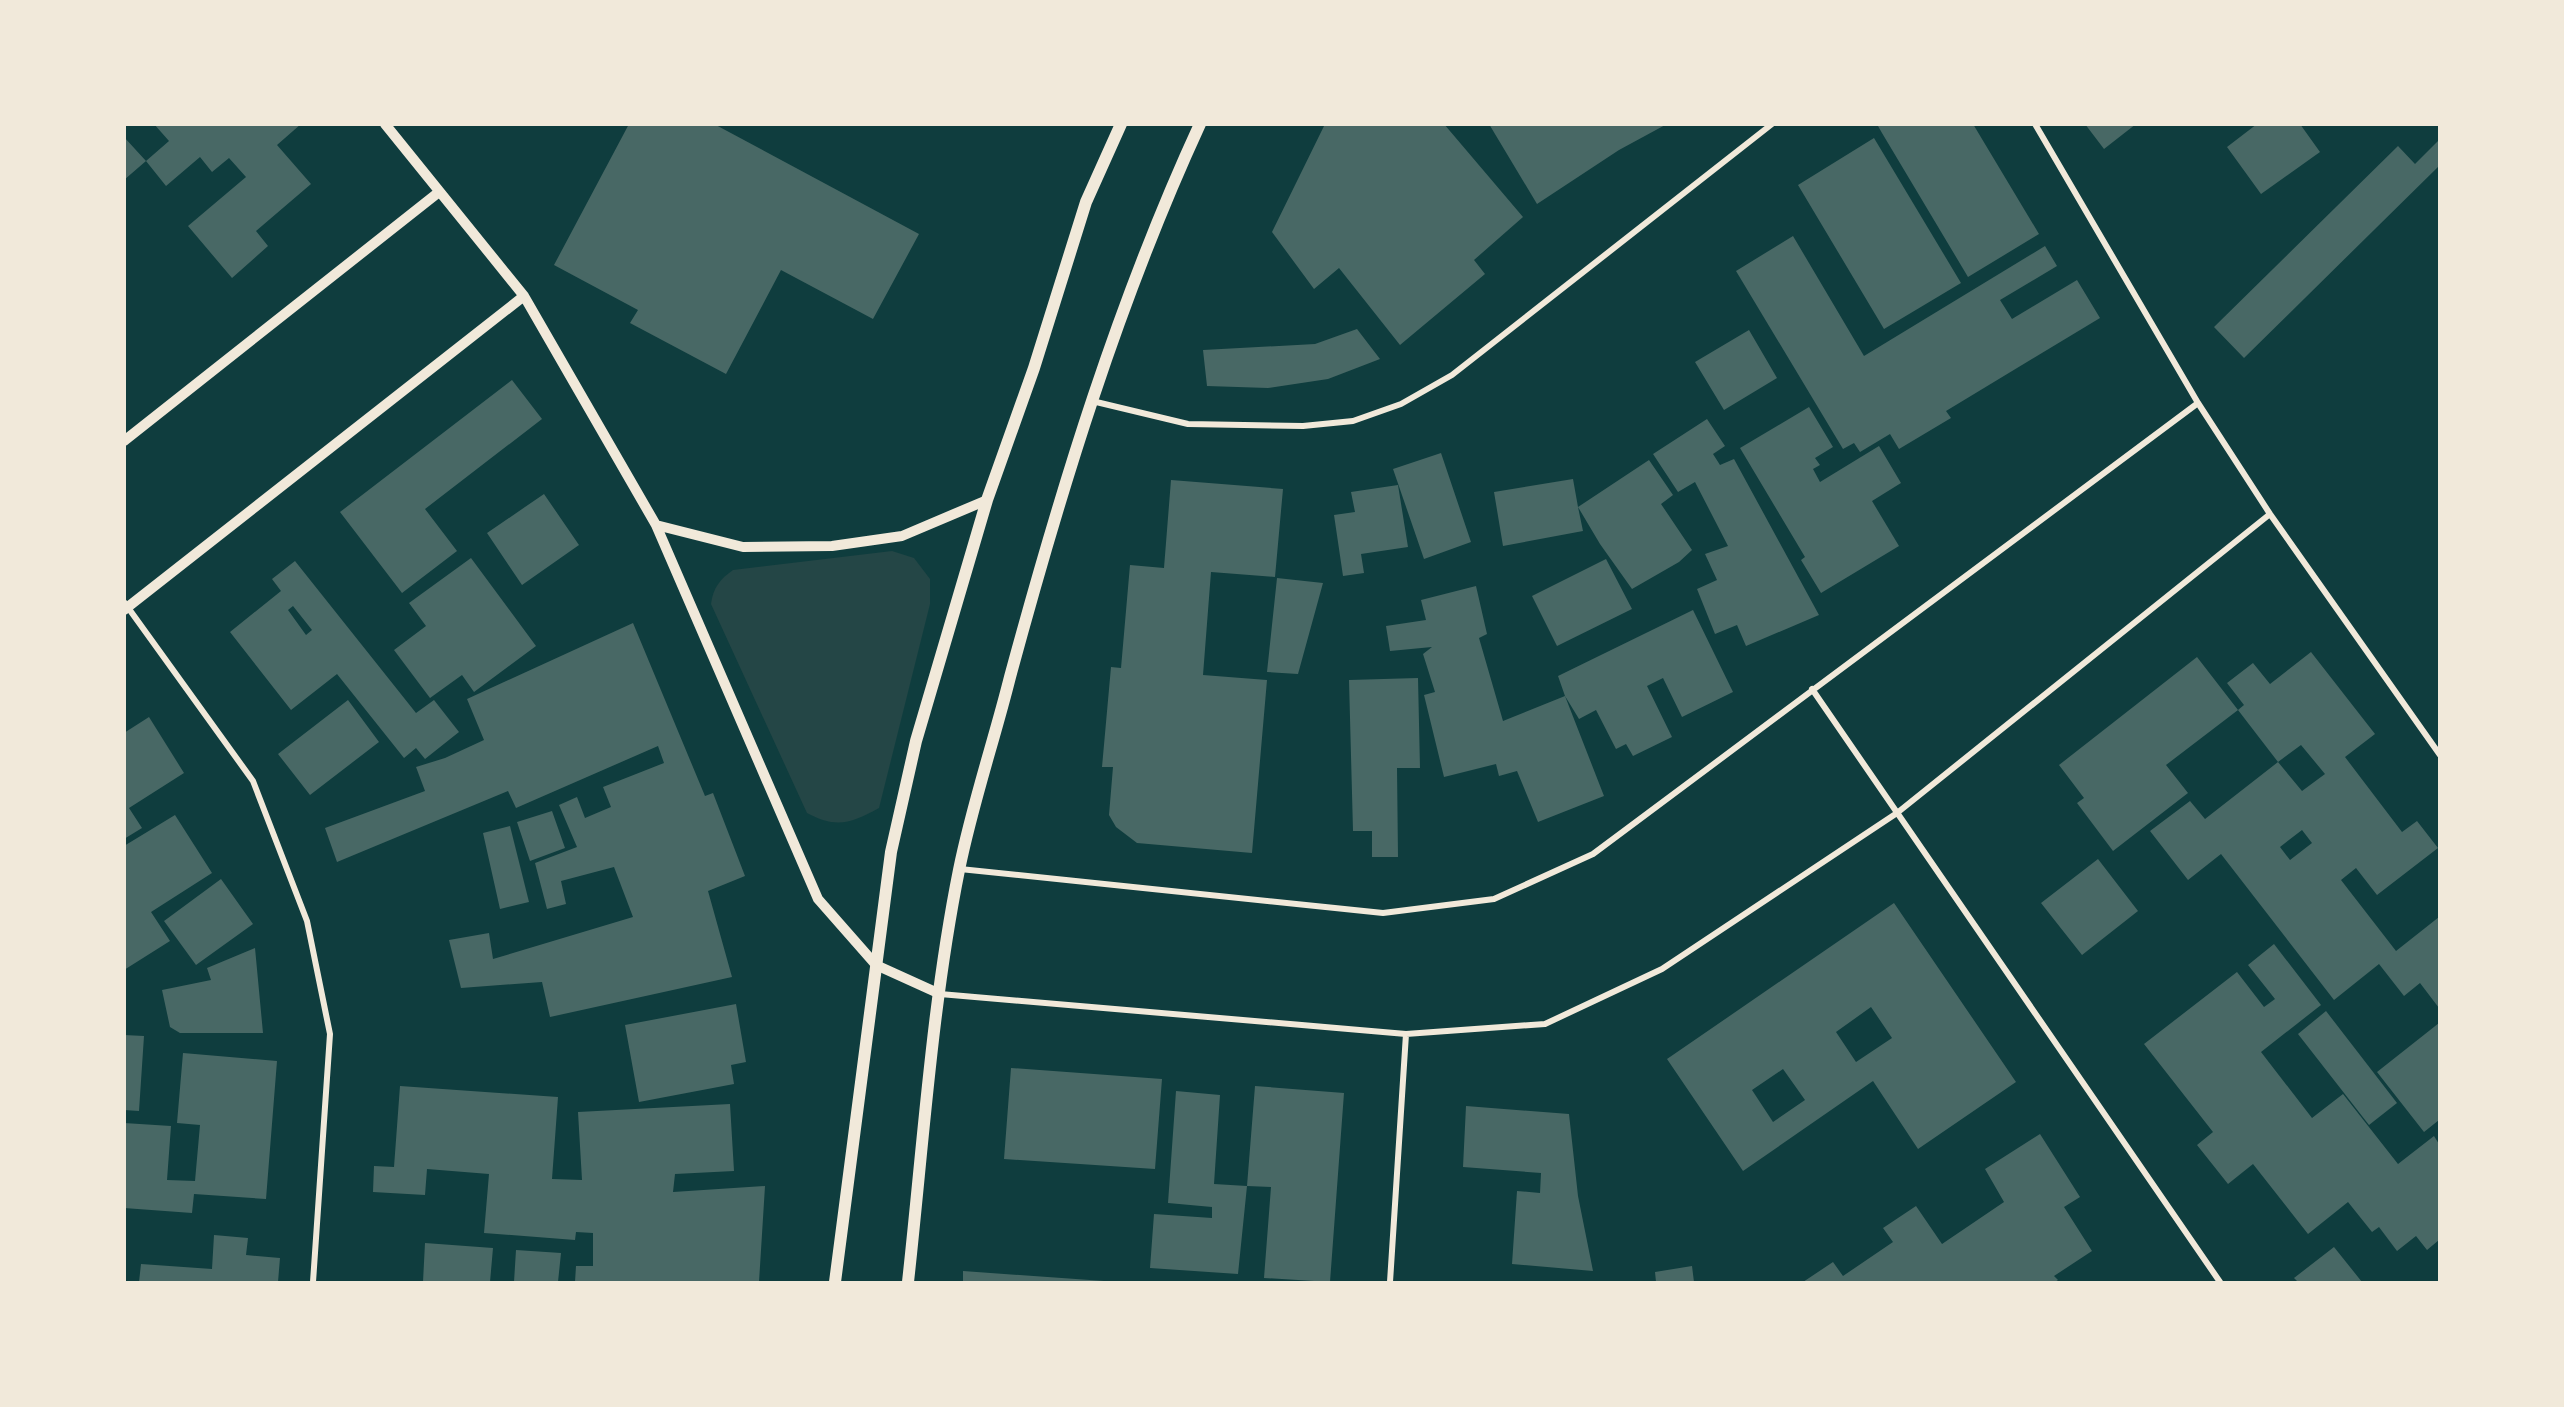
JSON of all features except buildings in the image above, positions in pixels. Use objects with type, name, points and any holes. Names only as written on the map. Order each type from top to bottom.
[{"type":"main road","points":[[836,1282],[891,852],[916,741],[987,500],[1034,368],[1086,202],[1121,124]]},
{"type":"main road","points":[[908,1282],[940,994],[960,868],[1055,514],[1092,401],[1167,195],[1200,124]]},
{"type":"street","points":[[385,124],[524,296],[656,525],[818,899],[876,965],[940,994],[1406,1034],[1545,1024],[1662,969],[1897,813],[2270,514]]},
{"type":"street","points":[[1092,401],[1188,424],[1303,426],[1353,421],[1401,404],[1452,375],[1772,124]]},
{"type":"street","points":[[2035,124],[2198,403],[2270,514],[2439,755]]},
{"type":"street","points":[[124,441],[439,192]]},
{"type":"street","points":[[313,1282],[330,1034],[308,921],[253,781],[126,606],[524,296]]},
{"type":"street","points":[[960,868],[1383,914],[1494,899],[1593,854],[2198,403]]},
{"type":"street","points":[[656,525],[743,547],[832,546],[902,536],[987,500]]},
{"type":"street","points":[[1812,689],[2220,1282]]},
{"type":"street","points":[[1390,1282],[1406,1034]]},
{"type":"shaded area","points":[[892,551],[914,558],[930,579],[930,604],[879,808],[844,822],[827,821],[807,813],[711,604],[713,593],[724,577],[733,570]]}]
